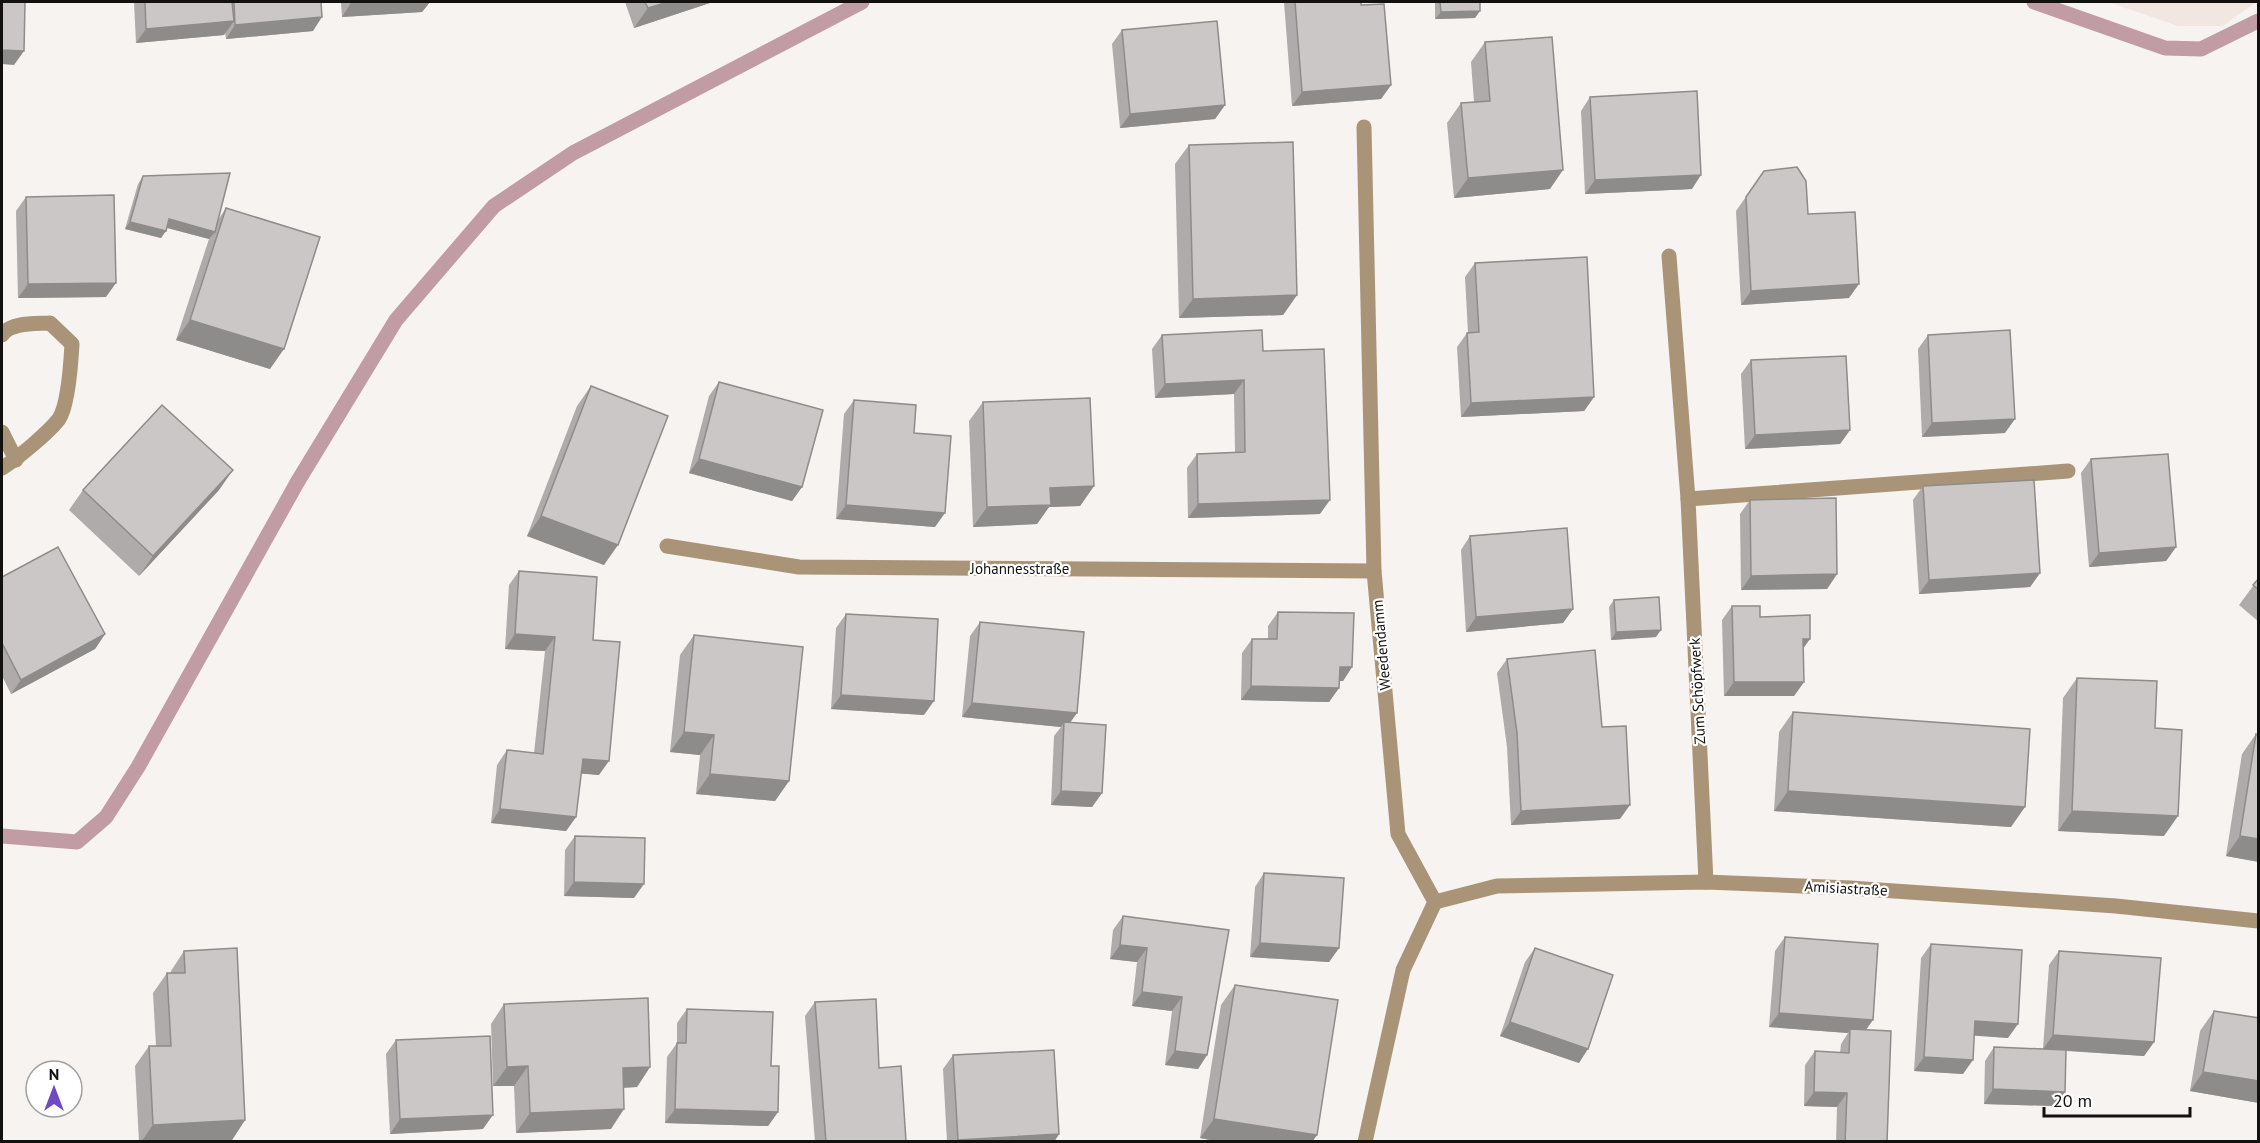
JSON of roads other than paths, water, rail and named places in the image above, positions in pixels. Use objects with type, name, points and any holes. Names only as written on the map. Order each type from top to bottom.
[{"type":"street","name":"Weedendamm","points":[[1364,127],[1374,572],[1398,834],[1434,902]]},
{"type":"street","name":"Zum Schöpfwerk","points":[[1669,256],[1688,499],[1706,882]]},
{"type":"street","points":[[2,335],[4,331],[26,324],[50,323],[72,344],[70,375],[60,417],[16,460],[2,468]]},
{"type":"street","points":[[2,432],[16,460]]},
{"type":"street","points":[[1688,499],[2068,471]]},
{"type":"street","name":"Johannesstraße","points":[[667,546],[799,567],[1374,572]]},
{"type":"street","name":"Amisiastraße","points":[[1434,902],[1497,886],[1706,882],[1850,888],[2104,905],[2259,921]]},
{"type":"street","points":[[1365,1142],[1403,970],[1434,902]]},
{"type":"waterway","points":[[2,836],[77,842],[106,817],[138,767],[298,481],[396,320],[494,206],[573,153],[862,2]]},
{"type":"waterway","points":[[2034,2],[2165,48],[2201,49],[2258,21]]}]
